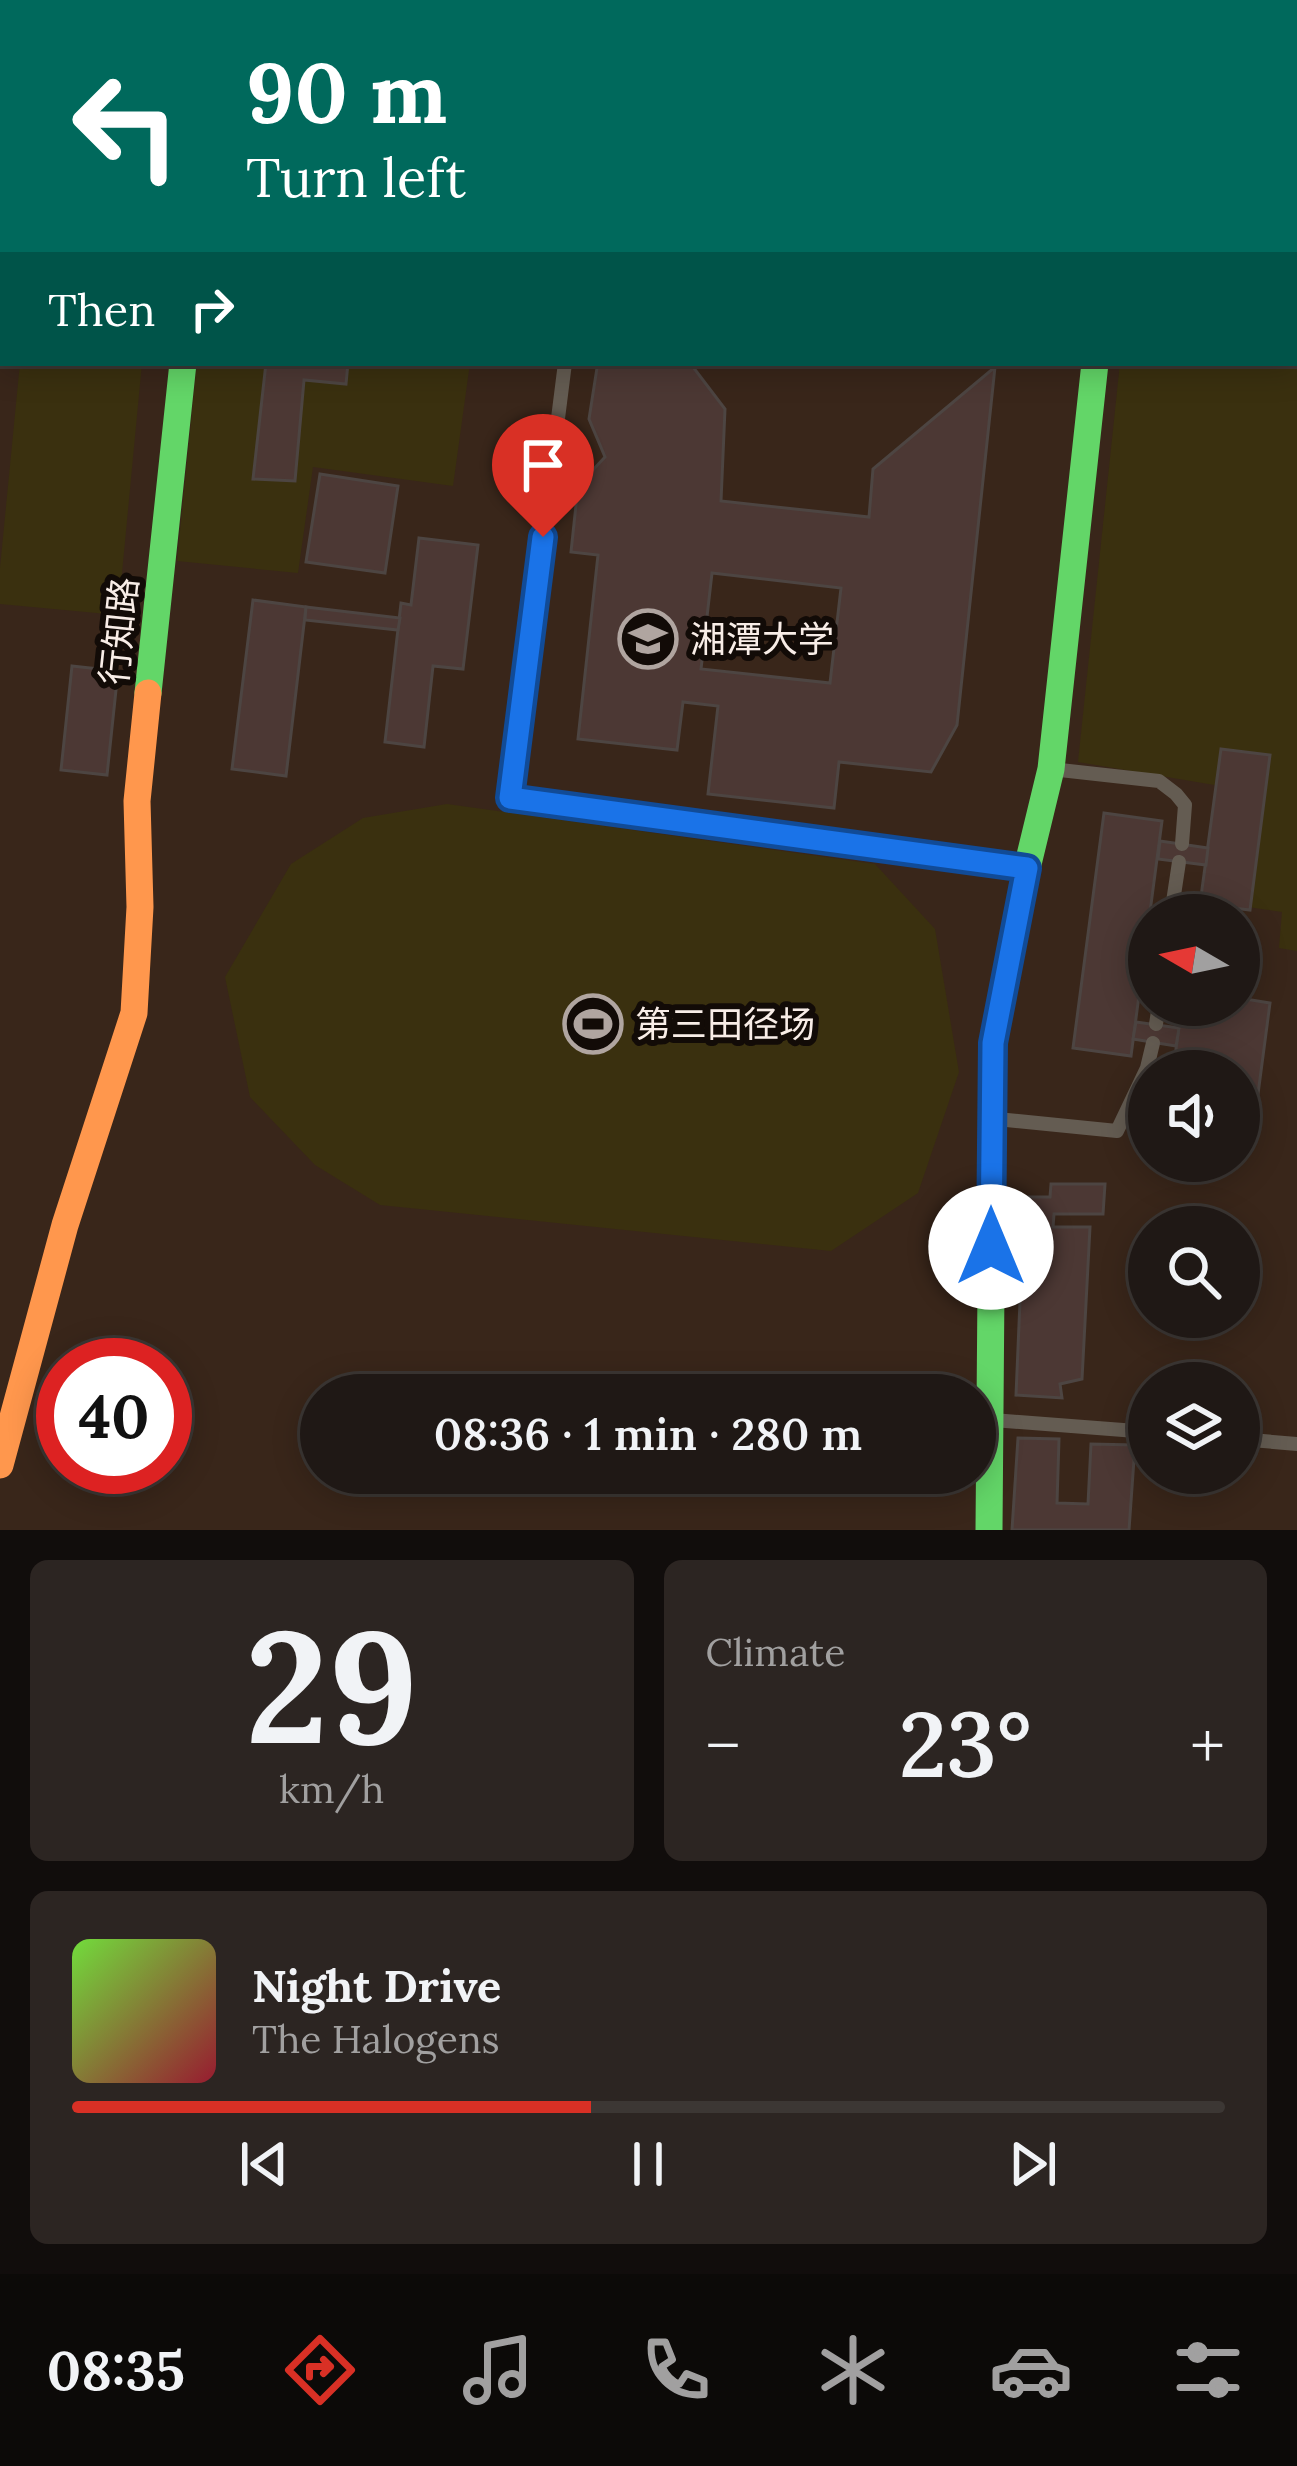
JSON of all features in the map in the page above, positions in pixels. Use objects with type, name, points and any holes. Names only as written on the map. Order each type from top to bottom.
[{"type":"street","name":"行知路","points":[[0,1465],[65,1225],[134,1013],[140,907],[137,801],[183,366]]},
{"type":"street","points":[[990,1374],[993,1043],[1051,769],[1095,366]]},
{"type":"street","points":[[989,1494],[989,1530]]},
{"type":"lane","points":[[565,366],[510,798],[1027,868]]},
{"type":"lane","points":[[1051,769],[1159,781],[1185,805],[1182,844]]},
{"type":"lane","points":[[1175,894],[1179,862]]},
{"type":"lane","points":[[992,1118],[1117,1131],[1154,1042]]},
{"type":"lane","points":[[996,1420],[1128,1430]]},
{"type":"lane","points":[[1260,1441],[1297,1444]]},
{"type":"shaded area","name":"湘潭大学","points":[[0,366],[1297,366],[1297,1530],[0,1530]]},
{"type":"shaded area","points":[[20,366],[142,366],[118,615],[0,604]]},
{"type":"shaded area","points":[[197,366],[470,366],[453,486],[313,467],[298,573],[177,561]]},
{"type":"shaded area","points":[[1120,366],[1297,367],[1297,951],[1279,948],[1282,912],[1260,909],[1260,894],[1236,894],[1250,791],[1078,762]]},
{"type":"shaded area","name":"第三田径场","points":[[447,804],[875,864],[935,929],[959,1072],[918,1193],[831,1251],[380,1205],[315,1165],[250,1097],[225,977],[291,864],[363,818]]},
{"type":"building","points":[[266,366],[348,366],[346,384],[304,380],[295,481],[253,479]]},
{"type":"building","points":[[601,366],[692,366],[725,409],[721,501],[869,517],[873,469],[995,367],[957,725],[931,772],[839,762],[834,808],[708,794],[718,706],[683,702],[677,750],[578,739],[598,555],[571,552],[578,486],[605,457],[589,419]],"holes":[[[712,573],[841,588],[830,683],[701,669]]]},
{"type":"building","points":[[320,474],[398,486],[385,573],[306,562]]},
{"type":"building","points":[[419,538],[478,545],[463,669],[433,666],[424,747],[385,742],[401,603],[411,605]]},
{"type":"building","points":[[253,600],[306,607],[286,776],[232,769]]},
{"type":"building","points":[[306,607],[400,618],[398,630],[305,620]]},
{"type":"building","points":[[72,666],[118,671],[107,775],[61,770]]},
{"type":"building","points":[[1221,749],[1270,755],[1252,894],[1201,894]]},
{"type":"building","points":[[1104,813],[1162,821],[1152,894],[1128,894],[1128,1026],[1135,1026],[1132,1050],[1128,1056],[1073,1048]]},
{"type":"building","points":[[1160,841],[1208,848],[1206,865],[1158,859]]},
{"type":"building","points":[[1260,1001],[1270,1003],[1260,1079],[1260,1050],[1176,1050],[1179,1026],[1260,1026]]},
{"type":"building","points":[[1135,1026],[1179,1028],[1176,1046],[1133,1039]]},
{"type":"building","points":[[1051,1184],[1105,1184],[1103,1214],[1054,1214],[1053,1227],[1090,1227],[1082,1379],[1060,1384],[1062,1398],[1016,1395],[1023,1231],[1014,1230],[1016,1197],[1050,1197]]},
{"type":"building","points":[[1018,1438],[1059,1439],[1057,1503],[1088,1504],[1091,1444],[1128,1445],[1129,1530],[1012,1530]]},
{"type":"traffic: fast","points":[[148,693],[183,366]]},
{"type":"traffic: fast","points":[[989,1530],[993,1043],[1051,769],[1095,366]]},
{"type":"traffic: slow","points":[[0,1465],[65,1225],[134,1013],[140,907],[137,801],[148,693]]},
{"type":"place","name":"湘潭大学","points":[[648,639]]},
{"type":"place","name":"第三田径场","points":[[593,1024]]},
{"type":"route","points":[[543,537],[510,798],[1027,868],[993,1043],[991,1247]]}]
